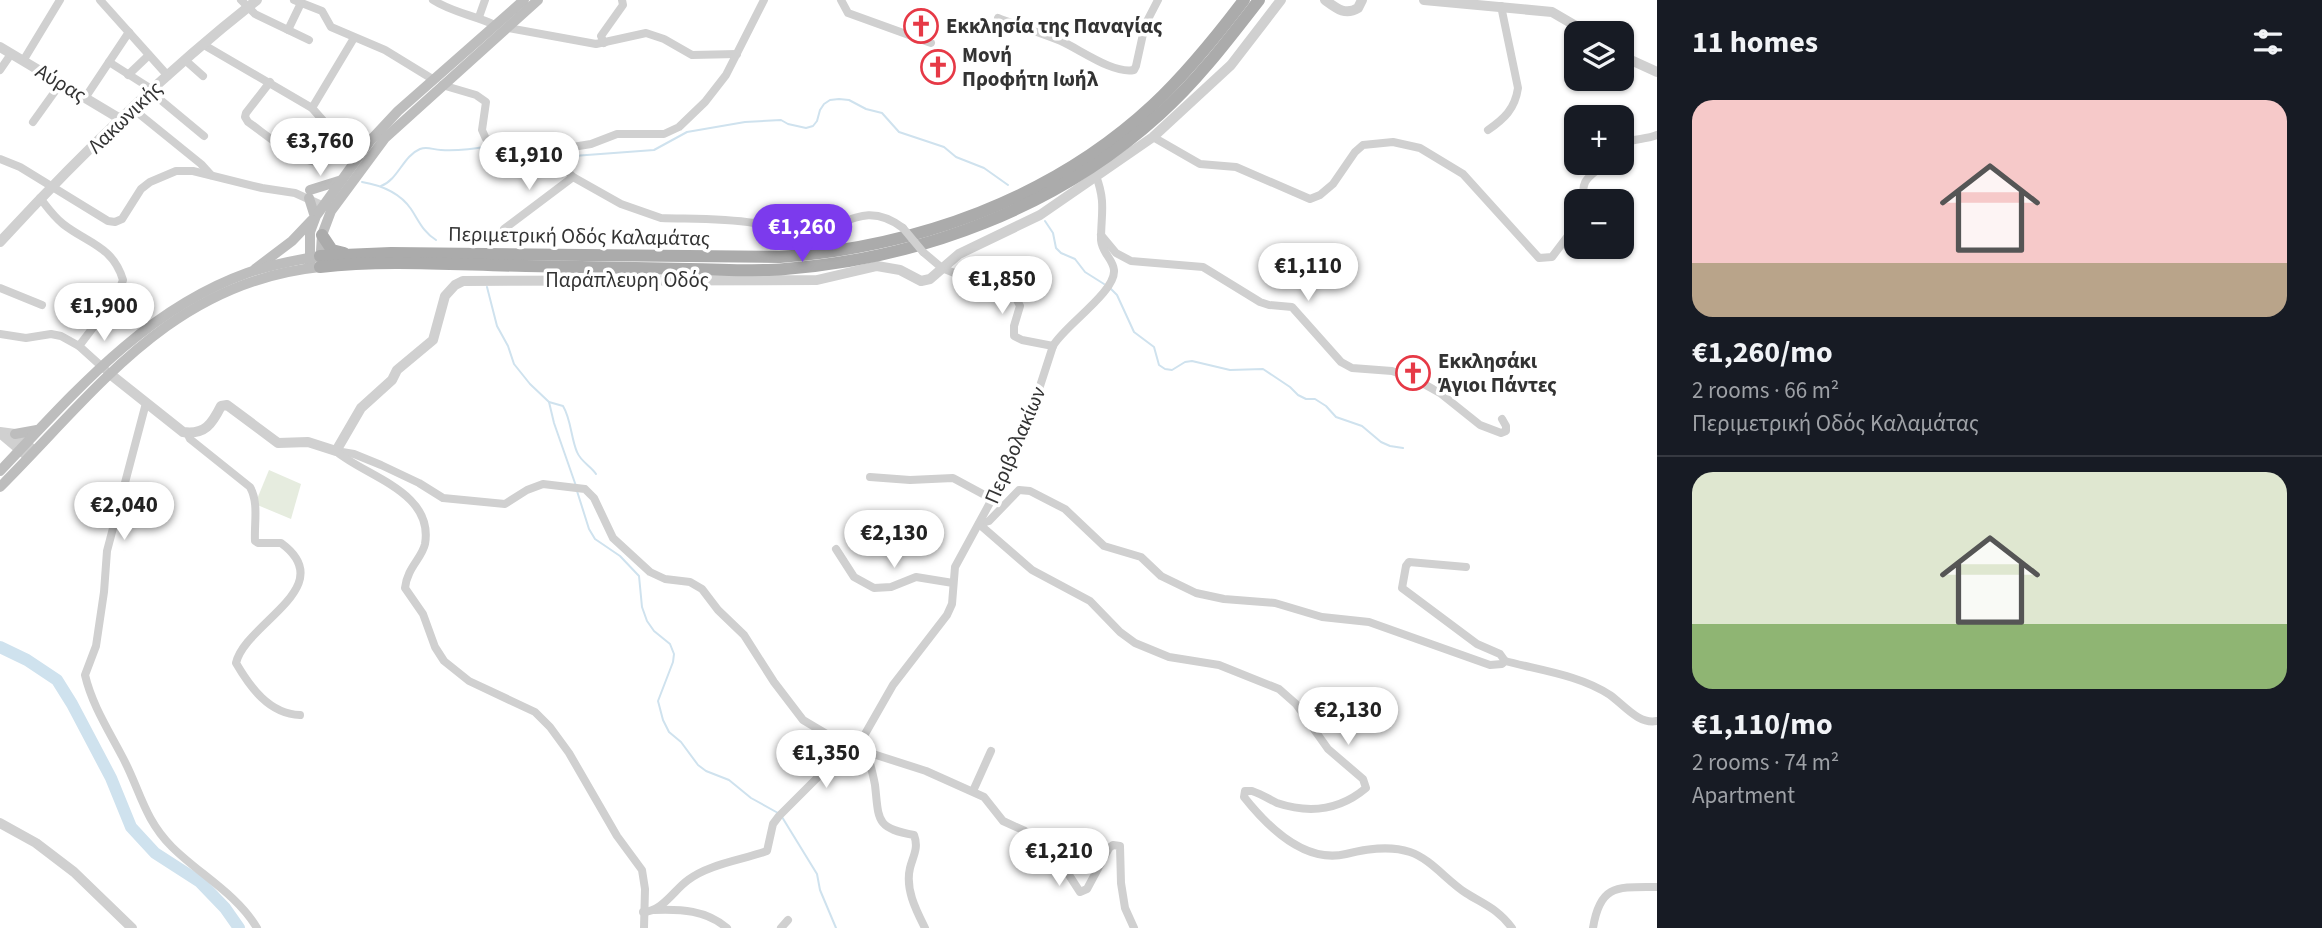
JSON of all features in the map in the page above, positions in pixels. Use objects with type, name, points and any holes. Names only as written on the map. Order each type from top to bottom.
[{"type":"main road","points":[[0,487],[28,451],[138,335],[198,295],[250,272],[292,241],[315,216],[330,205],[385,138],[495,25],[524,0]]},
{"type":"main road","points":[[315,262],[330,205],[342,180],[387,122],[508,28],[538,0]]},
{"type":"main road","name":"Περιμετρική Οδός Καλαμάτας","points":[[250,272],[351,254],[780,257],[828,253],[927,231],[1003,203],[1041,185],[1101,146],[1137,119],[1166,92],[1197,60],[1244,0]]},
{"type":"main road","name":"Περιμετρική Οδός Καλαμάτας","points":[[315,262],[782,269],[853,260],[932,241],[1007,214],[1055,190],[1108,156],[1175,99],[1205,67],[1259,0]]},
{"type":"main road","points":[[315,262],[310,232],[315,216],[310,194],[342,180]]},
{"type":"main road","points":[[322,235],[331,250],[351,254]]},
{"type":"main road","points":[[0,471],[28,451],[40,429],[105,370],[161,329],[198,305],[253,281],[315,262]]},
{"type":"main road","points":[[15,434],[40,429]]},
{"type":"street","points":[[23,61],[60,0]]},
{"type":"street","points":[[100,0],[168,76]]},
{"type":"street","name":"Λακωνικής","points":[[0,242],[50,187],[204,45],[244,4],[257,0]]},
{"type":"street","points":[[433,0],[453,12],[495,25]]},
{"type":"street","points":[[479,18],[485,0]]},
{"type":"street","points":[[604,43],[601,36],[623,5],[622,0]]},
{"type":"street","points":[[288,30],[297,1],[322,11],[330,26],[384,50],[438,83],[476,94],[486,102],[482,130],[486,139],[548,151],[598,142],[617,134],[672,132],[705,102],[726,75],[764,0]]},
{"type":"street","points":[[841,0],[848,13],[931,43]]},
{"type":"street","points":[[998,19],[1060,41],[1109,65],[1129,71],[1134,70],[1144,25],[1158,0]]},
{"type":"street","name":"Παράπλευρη Οδός","points":[[336,451],[361,408],[392,380],[397,370],[433,340],[445,296],[463,281],[817,280],[877,266],[900,270],[921,281],[930,279],[959,254],[1040,215],[1153,137],[1231,65],[1281,0]]},
{"type":"street","points":[[1325,0],[1347,12],[1358,8],[1362,0]]},
{"type":"street","points":[[1424,0],[1552,12],[1567,21]]},
{"type":"street","points":[[244,4],[254,14],[309,40]]},
{"type":"street","points":[[1488,130],[1506,118],[1518,88],[1501,6]]},
{"type":"street","points":[[508,28],[591,43],[604,43],[646,33],[664,39],[692,55],[737,54]]},
{"type":"street","points":[[85,98],[129,32]]},
{"type":"street","points":[[312,108],[354,38]]},
{"type":"street","points":[[204,45],[312,108],[342,142],[355,162]]},
{"type":"street","name":"Αύρας","points":[[0,47],[122,120]]},
{"type":"street","points":[[0,70],[11,54]]},
{"type":"street","points":[[128,75],[149,55]]},
{"type":"street","points":[[186,60],[203,76]]},
{"type":"street","points":[[1634,61],[1657,72]]},
{"type":"street","points":[[108,62],[152,91],[204,136]]},
{"type":"street","points":[[270,82],[246,113],[248,122],[289,151],[318,163],[324,162],[342,142]]},
{"type":"street","points":[[33,122],[61,83]]},
{"type":"street","points":[[133,109],[211,175]]},
{"type":"street","points":[[1634,140],[1657,135]]},
{"type":"street","points":[[1153,137],[1200,164],[1236,167],[1310,199],[1333,184],[1363,145],[1393,142],[1420,148],[1463,174],[1539,258],[1552,257],[1564,241]]},
{"type":"street","points":[[548,151],[573,177],[621,204],[661,218],[743,221],[801,234],[819,231],[856,216],[868,214],[891,219],[942,268],[1016,298],[1020,306],[1014,336],[1053,346]]},
{"type":"street","points":[[0,159],[13,163],[107,221],[115,222],[121,219],[141,189],[150,181],[176,172],[192,171],[262,188],[310,194],[330,205]]},
{"type":"street","name":"Περιβολακίων","points":[[857,748],[893,685],[947,615],[952,604],[955,566],[992,499],[1029,420],[1053,346],[1059,336],[1104,291],[1113,278],[1114,271],[1102,246],[1104,203],[1096,176]]},
{"type":"street","points":[[504,229],[573,177]]},
{"type":"street","points":[[40,198],[63,224],[106,252],[114,260],[123,280],[117,296],[79,346]]},
{"type":"street","points":[[1101,235],[1116,253],[1131,261],[1203,267],[1260,302],[1292,307],[1329,351],[1340,362],[1352,368],[1392,371],[1416,379],[1440,393],[1480,425],[1501,433],[1506,431],[1502,419]]},
{"type":"street","points":[[0,288],[42,305]]},
{"type":"street","points":[[0,334],[26,338],[51,334],[69,339],[146,404],[187,433],[201,432],[207,428],[221,406],[227,405],[278,443],[311,443],[354,454],[419,483],[443,498],[506,504],[527,490],[543,484],[576,487],[590,492],[618,544],[657,577],[690,582],[702,589],[718,610],[744,635],[774,682],[803,720],[845,745],[926,771],[984,797],[1003,821],[1047,845],[1080,892],[1087,889],[1109,848],[1113,845],[1120,846],[1125,908],[1134,928]]},
{"type":"street","points":[[146,404],[107,551],[96,646],[85,676],[109,735],[124,759],[137,794],[152,822],[169,845],[242,909],[257,928]]},
{"type":"street","points":[[0,432],[28,451]]},
{"type":"street","points":[[0,432],[15,434],[28,451]]},
{"type":"street","points":[[187,433],[193,441],[250,487],[254,495],[257,521],[255,541],[281,542],[296,557],[300,573],[294,596],[245,644],[236,663],[244,677],[274,708],[300,715]]},
{"type":"street","points":[[336,451],[393,485],[419,513],[425,530],[425,543],[411,568],[405,588],[424,614],[435,647],[444,661],[468,681],[535,712],[550,727],[569,753],[617,836],[642,870],[645,889],[644,928]]},
{"type":"street","points":[[870,477],[910,480],[953,478],[992,499]]},
{"type":"street","points":[[979,524],[989,521],[1019,490],[1030,491],[1073,514],[1093,538],[1104,546],[1141,557],[1161,576],[1196,593],[1224,599],[1275,603],[1322,617],[1369,622],[1490,665],[1502,664],[1505,661]]},
{"type":"street","points":[[979,524],[1032,570],[1090,601],[1120,632],[1135,643],[1169,657],[1219,665],[1279,689],[1296,704],[1328,749],[1366,784],[1360,793],[1342,805],[1318,809],[1290,806],[1252,791],[1245,791],[1244,797],[1278,834],[1298,846],[1327,855],[1387,848],[1410,852],[1465,892],[1497,910],[1512,928]]},
{"type":"street","points":[[836,549],[854,577],[874,588],[891,587],[916,577],[953,583]]},
{"type":"street","points":[[1466,567],[1409,562],[1402,588],[1478,644],[1500,653],[1505,661],[1582,681],[1609,694],[1642,720],[1649,723],[1657,721]]},
{"type":"street","points":[[654,910],[688,879],[704,871],[767,851],[773,824],[780,814],[817,778],[845,745]]},
{"type":"street","points":[[973,791],[991,751]]},
{"type":"street","points":[[867,752],[875,786],[876,809],[881,821],[894,832],[914,835],[917,843],[909,869],[909,880],[914,903],[925,928]]},
{"type":"street","points":[[0,822],[36,843],[74,872],[132,928]]},
{"type":"street","points":[[1593,928],[1601,899],[1607,893],[1635,887],[1657,887]]},
{"type":"street","points":[[643,912],[683,910],[706,915],[727,928]]},
{"type":"street","points":[[781,928],[788,920]]},
{"type":"shaded area","points":[[269,470],[301,484],[291,519],[255,504]]},
{"type":"waterway","points":[[560,157],[654,150],[687,132],[745,122],[781,120],[806,128],[817,121],[824,104],[839,99],[849,100],[866,109],[882,113],[899,132],[944,147],[956,157],[984,168],[1008,185]]},
{"type":"waterway","points":[[381,186],[392,179],[409,157],[420,149],[461,150],[495,144]]},
{"type":"waterway","points":[[524,150],[549,156]]},
{"type":"waterway","points":[[362,182],[383,188],[401,198],[424,230],[436,240]]},
{"type":"waterway","points":[[1045,221],[1053,233],[1056,248],[1075,259],[1085,272],[1104,284]]},
{"type":"waterway","points":[[487,287],[497,326],[514,364],[549,402],[563,406],[577,452],[596,474]]},
{"type":"waterway","points":[[1111,289],[1117,295],[1134,332],[1154,347],[1159,365],[1165,369],[1172,370],[1192,361],[1230,370],[1263,369],[1298,395],[1315,399],[1326,406],[1336,417],[1362,426],[1381,442],[1403,448]]},
{"type":"waterway","points":[[549,402],[576,486]]},
{"type":"waterway","points":[[577,491],[589,529],[595,539],[620,556],[639,576],[642,607],[647,621],[654,631],[670,644],[674,654],[658,701],[669,732],[706,771],[729,780],[751,798],[778,813]]},
{"type":"waterway","points":[[0,647],[27,660],[57,680],[111,778],[131,827],[155,853],[200,882],[225,908],[239,928]]},
{"type":"waterway","points":[[782,817],[817,874],[820,890],[836,928]]},
{"type":"place","name":"Εκκλησία της Παναγίας","points":[[921,26]]},
{"type":"place","name":"Μονή Προφήτη Ιωήλ","points":[[938,67]]},
{"type":"place","name":"Εκκλησάκι Άγιοι Πάντες","points":[[1413,373]]}]
